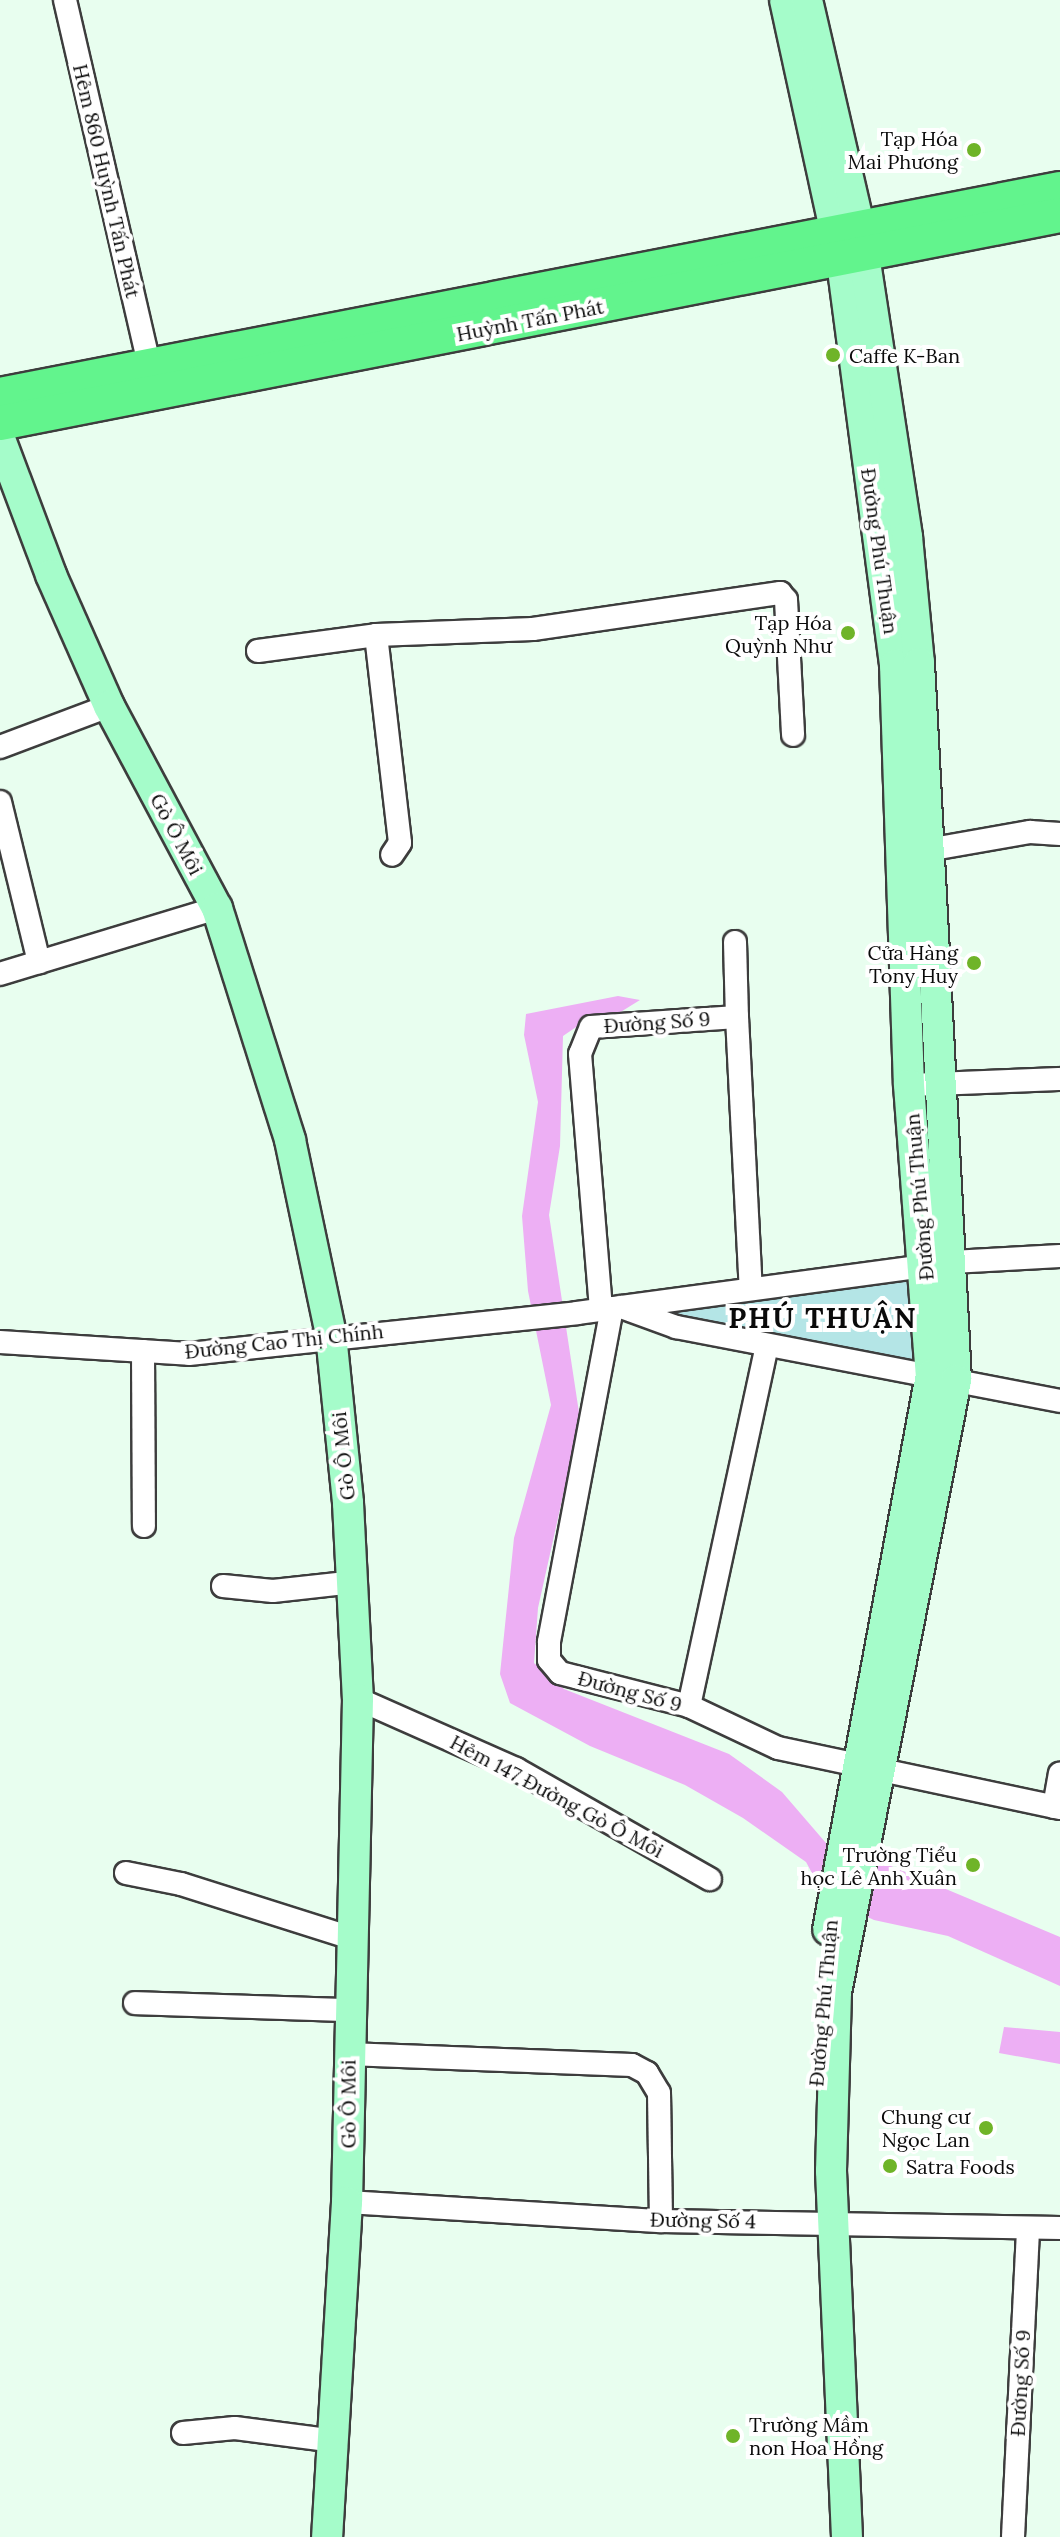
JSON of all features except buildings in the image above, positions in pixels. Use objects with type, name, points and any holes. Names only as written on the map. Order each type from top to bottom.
[{"type":"main road","name":"Huỳnh Tấn Phát","points":[[0,423],[850,246],[1060,189]]},
{"type":"main road","name":"Huỳnh Tấn Phát","points":[[0,395],[149,363],[850,246],[1060,215]]},
{"type":"street","name":"Hẻm 860 Huỳnh Tấn Phát","points":[[65,0],[149,363]]},
{"type":"street","name":"Đường Phú Thuận","points":[[785,0],[850,246]]},
{"type":"street","name":"Đường Phú Thuận","points":[[807,0],[850,246],[915,852],[924,1084],[939,1263],[943,1378],[838,1929],[826,2221]]},
{"type":"street","name":"Gò Ô Môi","points":[[0,439],[51,575],[109,706],[217,908],[290,1140],[331,1335],[354,1582],[358,1699],[348,2010],[347,2202],[327,2537]]},
{"type":"street","points":[[258,651],[376,635],[533,629],[780,593],[786,600],[793,735]]},
{"type":"street","points":[[376,635],[400,843],[392,855]]},
{"type":"street","points":[[0,747],[109,706]]},
{"type":"street","points":[[0,802],[39,962]]},
{"type":"street","points":[[915,852],[1030,832],[1060,834]]},
{"type":"street","points":[[0,974],[217,908]]},
{"type":"street","points":[[735,942],[737,1017]]},
{"type":"street","name":"Đường Số 9","points":[[751,1289],[737,1017],[591,1027],[583,1039],[580,1054],[611,1308],[549,1660],[560,1673],[689,1706],[778,1748],[1057,1807]]},
{"type":"street","points":[[924,1084],[1060,1079]]},
{"type":"street","points":[[611,1308],[939,1263],[1060,1256]]},
{"type":"street","points":[[611,1308],[676,1327],[767,1346],[1060,1401]]},
{"type":"street","name":"Đường Cao Thị Chính","points":[[0,1342],[189,1354],[331,1335],[611,1308]]},
{"type":"street","points":[[689,1706],[767,1346]]},
{"type":"street","points":[[143,1351],[144,1526]]},
{"type":"street","points":[[223,1586],[273,1591],[354,1582]]},
{"type":"street","name":"Hẻm 147 Đường Gò Ô Môi","points":[[358,1699],[516,1769],[710,1879]]},
{"type":"street","points":[[1057,1807],[1060,1774]]},
{"type":"street","points":[[126,1873],[181,1884],[351,1938]]},
{"type":"street","points":[[135,2003],[348,2010]]},
{"type":"street","points":[[348,2054],[632,2065],[647,2073],[659,2093],[661,2221]]},
{"type":"street","name":"Đường Số 4","points":[[347,2202],[661,2221],[826,2221],[1060,2228]]},
{"type":"street","points":[[826,2221],[829,2537]]},
{"type":"street","points":[[826,2221],[847,2537]]},
{"type":"street","name":"Đường Số 9","points":[[1013,2537],[1028,2228]]},
{"type":"street","points":[[183,2433],[235,2428],[335,2441]]},
{"type":"shaded area","points":[[618,996],[640,1000],[619,1013],[585,1021],[563,1036],[560,1146],[549,1215],[580,1419],[538,1608],[534,1663],[564,1689],[729,1754],[782,1792],[832,1850],[879,1861],[1060,1937],[1060,1986],[948,1936],[874,1920],[825,1897],[806,1862],[743,1818],[685,1785],[590,1746],[510,1703],[500,1674],[514,1538],[551,1405],[528,1291],[522,1216],[538,1102],[524,1035],[526,1014]]},
{"type":"shaded area","points":[[910,1276],[923,1359],[909,1364],[674,1317],[672,1310]]},
{"type":"shaded area","points":[[1004,2027],[1060,2032],[1060,2064],[999,2053]]},
{"type":"place","name":"Tạp Hóa Mai Phương","points":[[974,150]]},
{"type":"place","name":"Caffe K-Ban","points":[[833,355]]},
{"type":"place","name":"Tạp Hóa Quỳnh Như","points":[[848,633]]},
{"type":"place","name":"Cửa Hàng Tony Huy","points":[[974,963]]},
{"type":"place","name":"Trường Tiểu học Lê Anh Xuân","points":[[973,1865]]},
{"type":"place","name":"Chung cư Ngọc Lan","points":[[986,2128]]},
{"type":"place","name":"Satra Foods","points":[[890,2166]]},
{"type":"place","name":"Trường Mầm non Hoa Hồng","points":[[733,2436]]},
{"type":"district","name":"PHÚ THUẬN","points":[[823,1318]]}]
